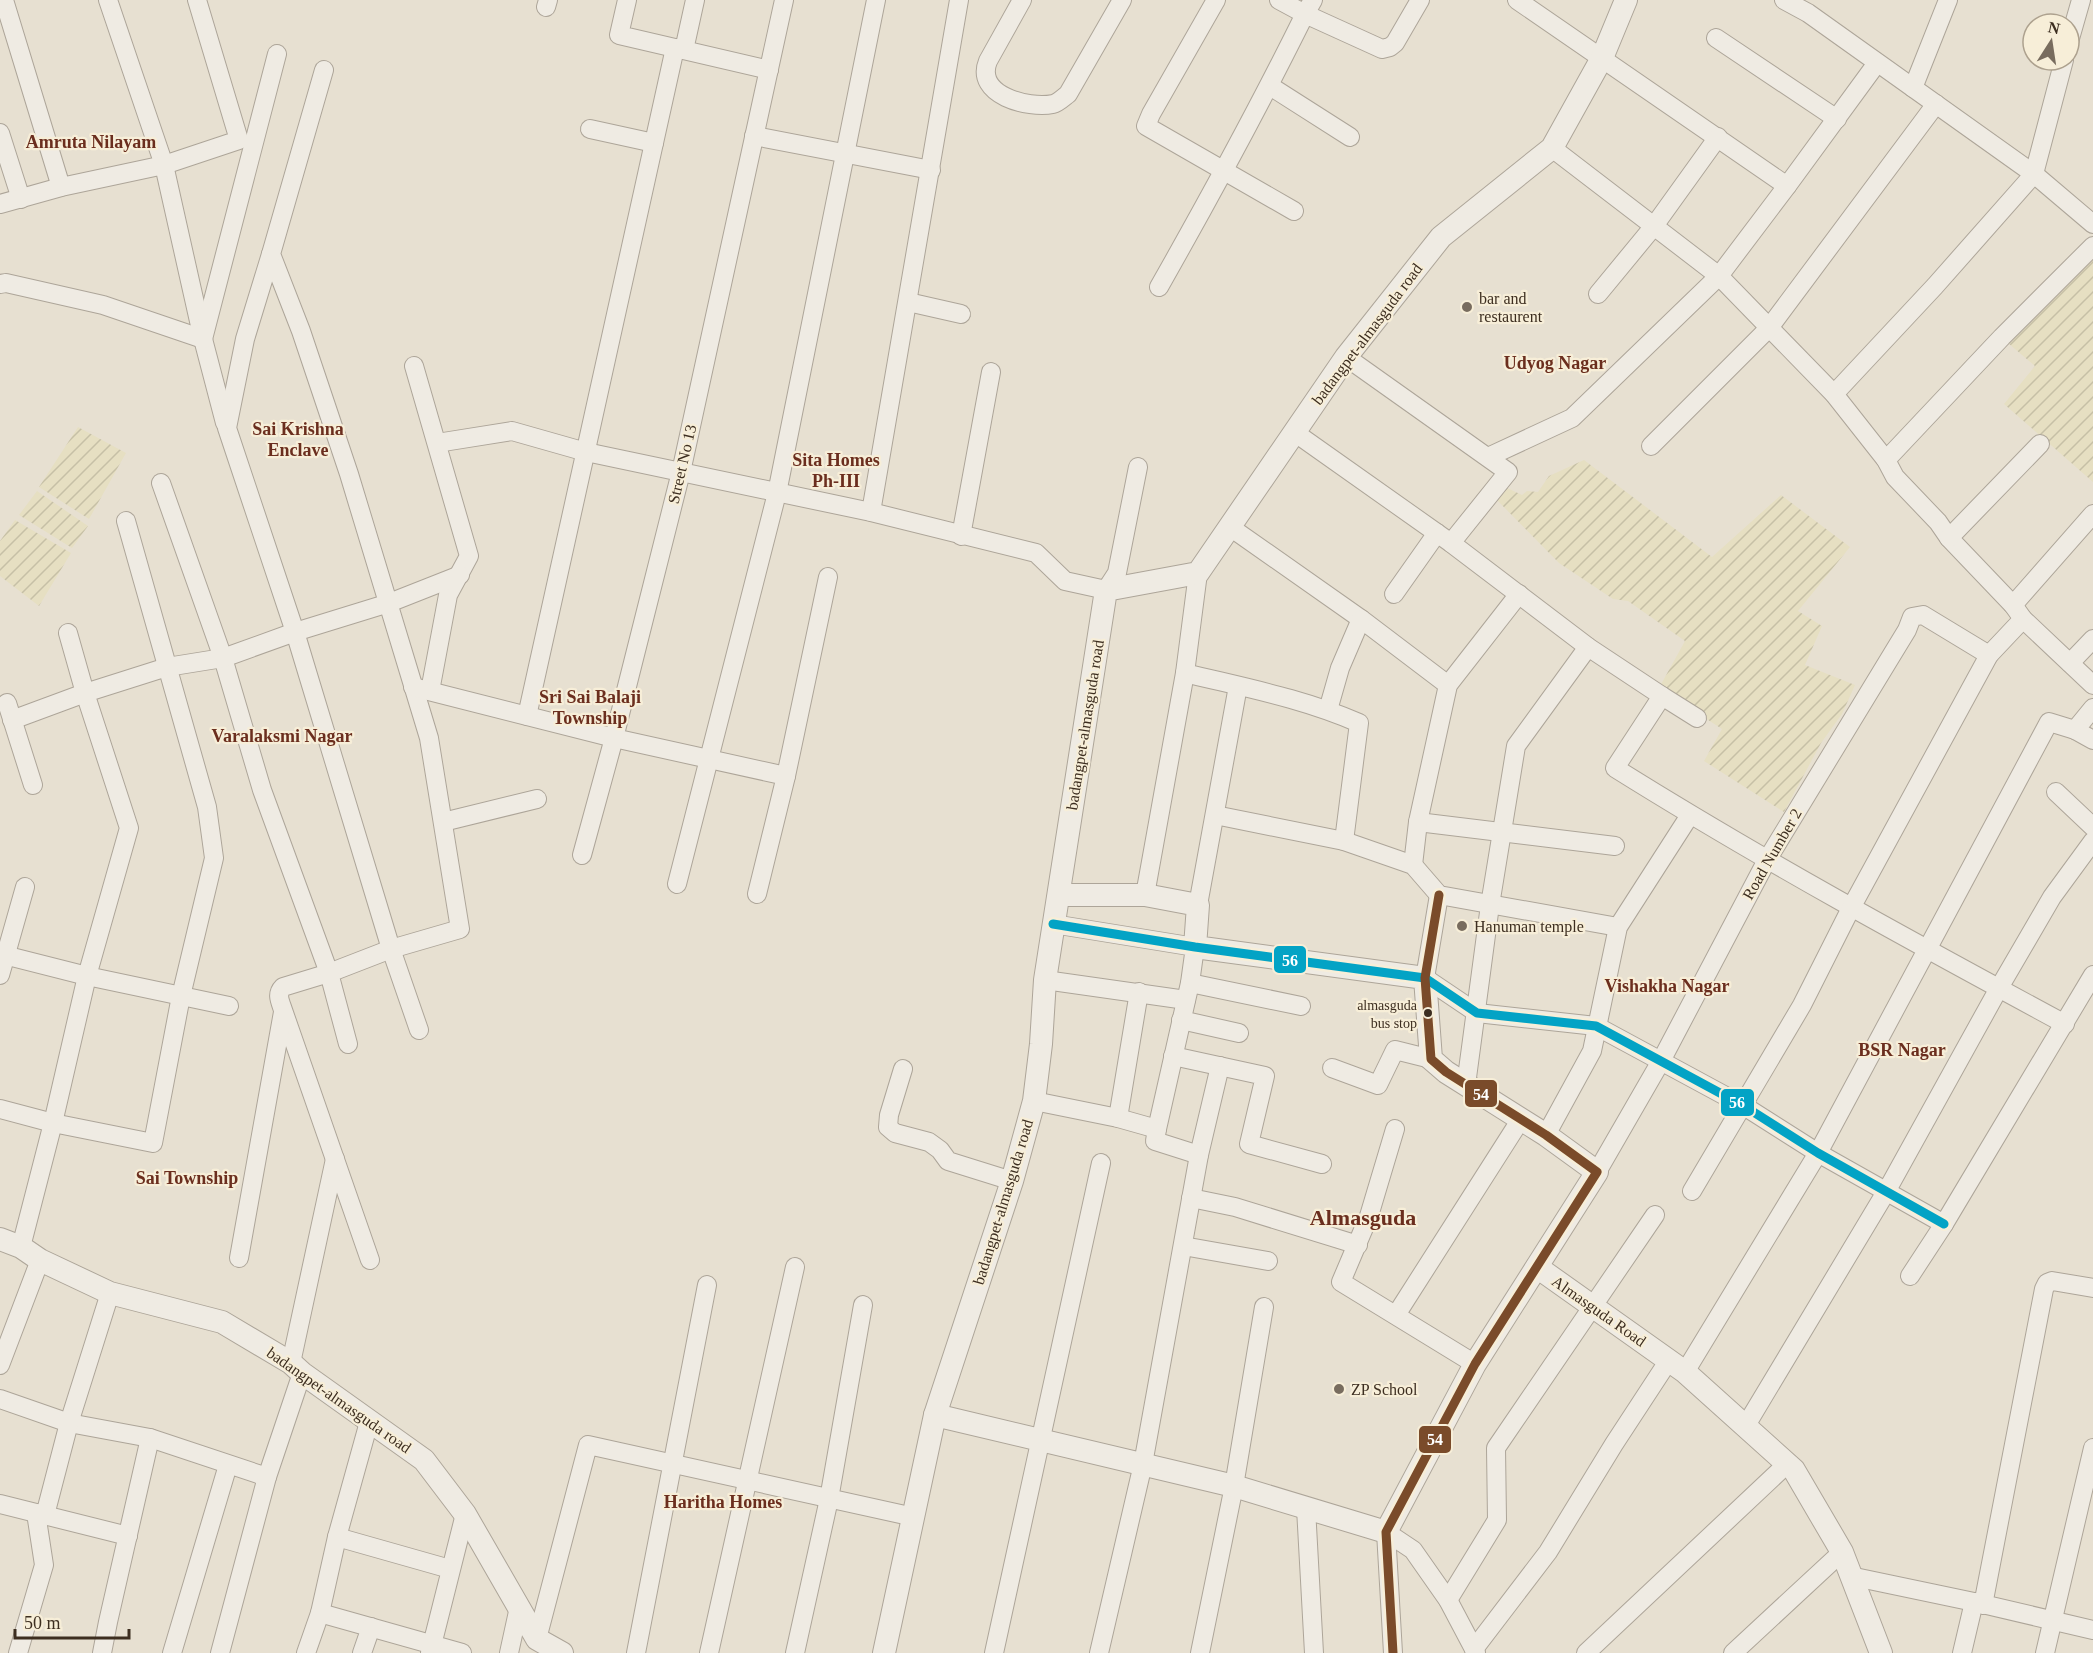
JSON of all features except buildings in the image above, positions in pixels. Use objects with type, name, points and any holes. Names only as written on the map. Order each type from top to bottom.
[{"type":"street","points":[[4,0],[61,187]]},
{"type":"street","points":[[108,0],[164,165],[203,339],[227,428],[295,632],[391,949],[419,1030]]},
{"type":"street","points":[[0,204],[61,187],[164,165],[239,140],[197,0]]},
{"type":"street","points":[[627,0],[619,35],[769,70]]},
{"type":"street","points":[[527,716],[654,143],[679,49],[695,0]]},
{"type":"street","name":"Street No 13","points":[[582,855],[681,472],[784,0]]},
{"type":"street","points":[[677,884],[777,493],[876,0]]},
{"type":"street","points":[[871,512],[959,0]]},
{"type":"street","points":[[1022,0],[984,70],[986,79],[1007,99],[1023,103],[1054,104],[1068,94],[1122,0]]},
{"type":"street","points":[[1216,0],[1146,126],[1294,211]]},
{"type":"street","points":[[1279,0],[1309,7],[1382,49],[1395,43],[1420,0]]},
{"type":"street","points":[[1517,0],[1787,186]]},
{"type":"street","name":"badangpet-almasguda road","points":[[1198,573],[1346,357],[1441,237],[1552,148],[1602,58],[1626,0]]},
{"type":"street","points":[[1784,0],[1816,8],[1877,63],[2034,174],[2093,224]]},
{"type":"street","points":[[1913,87],[1948,0]]},
{"type":"street","points":[[1159,287],[1224,172],[1309,7]]},
{"type":"street","points":[[1716,38],[1837,120]]},
{"type":"street","points":[[203,339],[277,54]]},
{"type":"street","points":[[1488,457],[1572,418],[1719,276],[1837,120],[1877,63]]},
{"type":"street","points":[[227,428],[246,339],[324,70]]},
{"type":"street","points":[[1834,394],[1935,286],[2034,174],[2061,72]]},
{"type":"street","points":[[1270,86],[1350,137]]},
{"type":"street","points":[[1651,446],[1769,328],[1936,104]]},
{"type":"street","points":[[590,129],[654,143]]},
{"type":"street","points":[[0,134],[21,199]]},
{"type":"street","points":[[754,136],[931,170]]},
{"type":"street","points":[[1598,294],[1654,226],[1718,137]]},
{"type":"street","points":[[1552,148],[1719,276],[1834,394],[1886,460],[1895,477],[1938,522],[1949,538],[2018,612],[2093,685]]},
{"type":"street","points":[[1886,460],[2002,337],[2093,246]]},
{"type":"street","points":[[271,254],[301,331],[389,603],[422,689],[460,929],[391,949],[284,987],[279,995],[370,1260]]},
{"type":"street","points":[[0,284],[6,283],[103,305],[203,339]]},
{"type":"street","points":[[908,302],[961,314]]},
{"type":"street","points":[[1346,357],[1508,472],[1394,594]]},
{"type":"street","points":[[414,366],[469,556],[448,596],[422,689]]},
{"type":"street","points":[[961,536],[991,372]]},
{"type":"street","points":[[437,443],[512,431],[586,452],[871,512],[1036,553],[1065,581],[1106,590],[1198,573],[1185,673],[1145,895]]},
{"type":"street","points":[[1294,432],[1444,538],[1588,647],[1697,718]]},
{"type":"street","points":[[1949,538],[2040,444]]},
{"type":"street","points":[[1106,590],[1117,573],[1137,467]]},
{"type":"street","points":[[161,483],[224,658],[262,790],[328,973],[348,1044]]},
{"type":"street","points":[[1692,1191],[1802,1005],[1851,908],[1989,655],[2018,612],[2093,514]]},
{"type":"street","points":[[0,1110],[153,1143],[181,996],[214,858],[207,807],[126,521]]},
{"type":"street","points":[[1230,527],[1361,619],[1448,685]]},
{"type":"street","points":[[33,785],[10,712],[85,693],[167,667],[224,658],[295,632],[389,603],[460,575]]},
{"type":"street","points":[[757,894],[786,777],[828,577]]},
{"type":"street","name":"badangpet-almasguda road","points":[[886,1653],[935,1415],[1012,1181],[1034,1101],[1041,1044],[1045,980],[1106,590]]},
{"type":"street","points":[[1413,865],[1418,822],[1448,685],[1519,594]]},
{"type":"street","name":"Road Number 2","points":[[1597,1172],[1661,1061],[1767,860],[1907,630],[1912,618],[1923,615],[1989,655]]},
{"type":"street","points":[[1328,710],[1340,668],[1361,619]]},
{"type":"street","points":[[21,1247],[87,976],[129,828],[68,633]]},
{"type":"street","points":[[2070,663],[2093,639]]},
{"type":"street","points":[[1467,1085],[1500,833],[1516,746],[1588,647]]},
{"type":"street","points":[[1185,673],[1283,695],[1359,723],[1344,841]]},
{"type":"street","points":[[1199,1155],[1155,1141],[1188,992],[1195,947],[1198,904],[1238,686]]},
{"type":"street","points":[[422,689],[614,738],[786,777]]},
{"type":"street","points":[[1662,696],[1615,768],[1690,815],[1851,908],[2065,1024]]},
{"type":"street","points":[[2075,730],[2093,708]]},
{"type":"street","points":[[935,1415],[1234,1486],[1386,1532],[1413,1550],[1448,1600],[1475,1651],[1548,1552],[1614,1444],[1677,1366],[1818,1153],[2049,722],[2075,730],[2093,740]]},
{"type":"street","points":[[2056,792],[2093,827]]},
{"type":"street","points":[[443,822],[537,799]]},
{"type":"street","points":[[1215,815],[1344,841],[1413,865],[1439,895],[1618,927]]},
{"type":"street","points":[[1546,1135],[1592,1051],[1618,927],[1690,815]]},
{"type":"street","points":[[1418,822],[1615,846]]},
{"type":"street","points":[[1745,1427],[1886,1192],[2052,897],[2093,841]]},
{"type":"street","points":[[0,975],[3,955],[25,887]]},
{"type":"street","points":[[1059,895],[1145,895],[1198,904]]},
{"type":"street","points":[[1431,1059],[1425,978],[1439,895]]},
{"type":"street","points":[[1053,924],[1195,947],[1425,978],[1477,1013],[1596,1026],[1744,1106],[1818,1153],[1944,1224]]},
{"type":"street","points":[[3,955],[87,976],[229,1006]]},
{"type":"street","points":[[1910,1276],[1944,1224],[2093,975]]},
{"type":"street","points":[[1045,980],[1138,992],[1188,992],[1301,1006]]},
{"type":"street","points":[[1118,1118],[1138,992]]},
{"type":"street","points":[[239,1258],[283,1010]]},
{"type":"street","points":[[1181,1020],[1239,1033]]},
{"type":"street","points":[[1332,1068],[1378,1084],[1395,1050],[1431,1059],[1446,1072],[1546,1135],[1597,1172]]},
{"type":"street","points":[[1173,1056],[1265,1076],[1249,1144],[1322,1164]]},
{"type":"street","points":[[1100,1653],[1143,1464],[1199,1155],[1220,1066]]},
{"type":"street","points":[[903,1069],[889,1114],[888,1127],[895,1133],[929,1142],[940,1150],[948,1161],[1012,1181]]},
{"type":"street","points":[[1034,1101],[1118,1118],[1157,1129]]},
{"type":"street","points":[[1396,1315],[1521,1119]]},
{"type":"street","points":[[1395,1129],[1370,1216],[1341,1282],[1475,1364]]},
{"type":"street","points":[[220,1653],[297,1368],[335,1158]]},
{"type":"street","points":[[994,1653],[1101,1163]]},
{"type":"street","name":"Almasguda Road","points":[[1597,1172],[1537,1267],[1677,1366],[1794,1470],[1842,1552],[1875,1650]]},
{"type":"street","points":[[1191,1198],[1235,1207],[1358,1245]]},
{"type":"street","points":[[1448,1600],[1497,1520],[1496,1448],[1655,1215]]},
{"type":"street","name":"badangpet-almasguda road","points":[[0,1239],[21,1247],[40,1260],[110,1293],[222,1322],[297,1368],[424,1460],[465,1514],[537,1639]]},
{"type":"street","points":[[1183,1246],[1268,1261]]},
{"type":"street","points":[[0,1365],[40,1260]]},
{"type":"street","points":[[1393,1653],[1386,1532],[1475,1364],[1537,1267]]},
{"type":"street","points":[[709,1653],[795,1268]]},
{"type":"street","points":[[1962,1653],[1978,1603],[2044,1289],[2047,1283],[2052,1281],[2093,1288]]},
{"type":"street","points":[[636,1653],[706,1286]]},
{"type":"street","points":[[18,1653],[44,1565],[41,1514],[110,1293]]},
{"type":"street","points":[[795,1653],[829,1498],[863,1305]]},
{"type":"street","points":[[1200,1653],[1234,1486],[1264,1307]]},
{"type":"street","points":[[0,1399],[69,1423],[150,1438],[267,1477]]},
{"type":"street","points":[[306,1653],[320,1613],[337,1537],[369,1422]]},
{"type":"street","points":[[102,1653],[150,1438]]},
{"type":"street","points":[[562,1653],[537,1639],[588,1445],[914,1516]]},
{"type":"street","points":[[2045,1653],[2093,1448]]},
{"type":"street","points":[[1586,1653],[1787,1464]]},
{"type":"street","points":[[172,1653],[228,1465]]},
{"type":"street","points":[[0,1504],[128,1536]]},
{"type":"street","points":[[1306,1508],[1314,1653]]},
{"type":"street","points":[[431,1649],[465,1514]]},
{"type":"street","points":[[337,1537],[450,1569]]},
{"type":"street","points":[[1733,1653],[1842,1552]]},
{"type":"street","points":[[1850,1576],[2093,1630]]},
{"type":"street","points":[[509,1653],[519,1607]]},
{"type":"street","points":[[320,1613],[371,1627],[431,1649],[462,1653]]},
{"type":"street","points":[[363,1653],[371,1627]]},
{"type":"shaded area","points":[[2093,251],[2093,482],[2004,404],[2035,366],[2008,343]]},
{"type":"shaded area","points":[[78,427],[126,453],[89,519],[39,487]]},
{"type":"shaded area","points":[[1584,460],[1712,557],[1781,495],[1850,547],[1798,611],[1822,626],[1805,665],[1855,685],[1842,714],[1821,743],[1784,812],[1704,761],[1722,729],[1659,688],[1685,641],[1628,601],[1613,599],[1559,563],[1495,498],[1503,486],[1522,495],[1527,491],[1538,492],[1549,476]]},
{"type":"shaded area","points":[[37,491],[88,526],[72,548],[19,515]]},
{"type":"shaded area","points":[[15,520],[71,553],[39,606],[0,576],[0,541]]},
{"type":"transit line","name":"54","points":[[1393,1653],[1386,1532],[1475,1364],[1597,1172],[1546,1135],[1446,1072],[1431,1059],[1425,978],[1439,895]]},
{"type":"transit line","name":"56","points":[[1053,924],[1195,947],[1425,978],[1477,1013],[1596,1026],[1744,1106],[1818,1153],[1944,1224]]},
{"type":"place","name":"bar and restaurent","points":[[1467,307]]},
{"type":"place","name":"Hanuman temple","points":[[1462,926]]},
{"type":"place","name":"almasguda bus stop","points":[[1428,1013]]},
{"type":"place","name":"ZP School","points":[[1339,1389]]},
{"type":"district","name":"Amruta Nilayam","points":[[91,142]]},
{"type":"district","name":"Udyog Nagar","points":[[1555,363]]},
{"type":"district","name":"Sai Krishna Enclave","points":[[298,439]]},
{"type":"district","name":"Sita Homes Ph-III","points":[[836,470]]},
{"type":"district","name":"Sri Sai Balaji Township","points":[[590,707]]},
{"type":"district","name":"Varalaksmi Nagar","points":[[282,736]]},
{"type":"district","name":"Vishakha Nagar","points":[[1667,986]]},
{"type":"district","name":"BSR Nagar","points":[[1902,1050]]},
{"type":"district","name":"Sai Township","points":[[187,1178]]},
{"type":"district","name":"Almasguda","points":[[1363,1217]]},
{"type":"district","name":"Haritha Homes","points":[[723,1502]]}]
